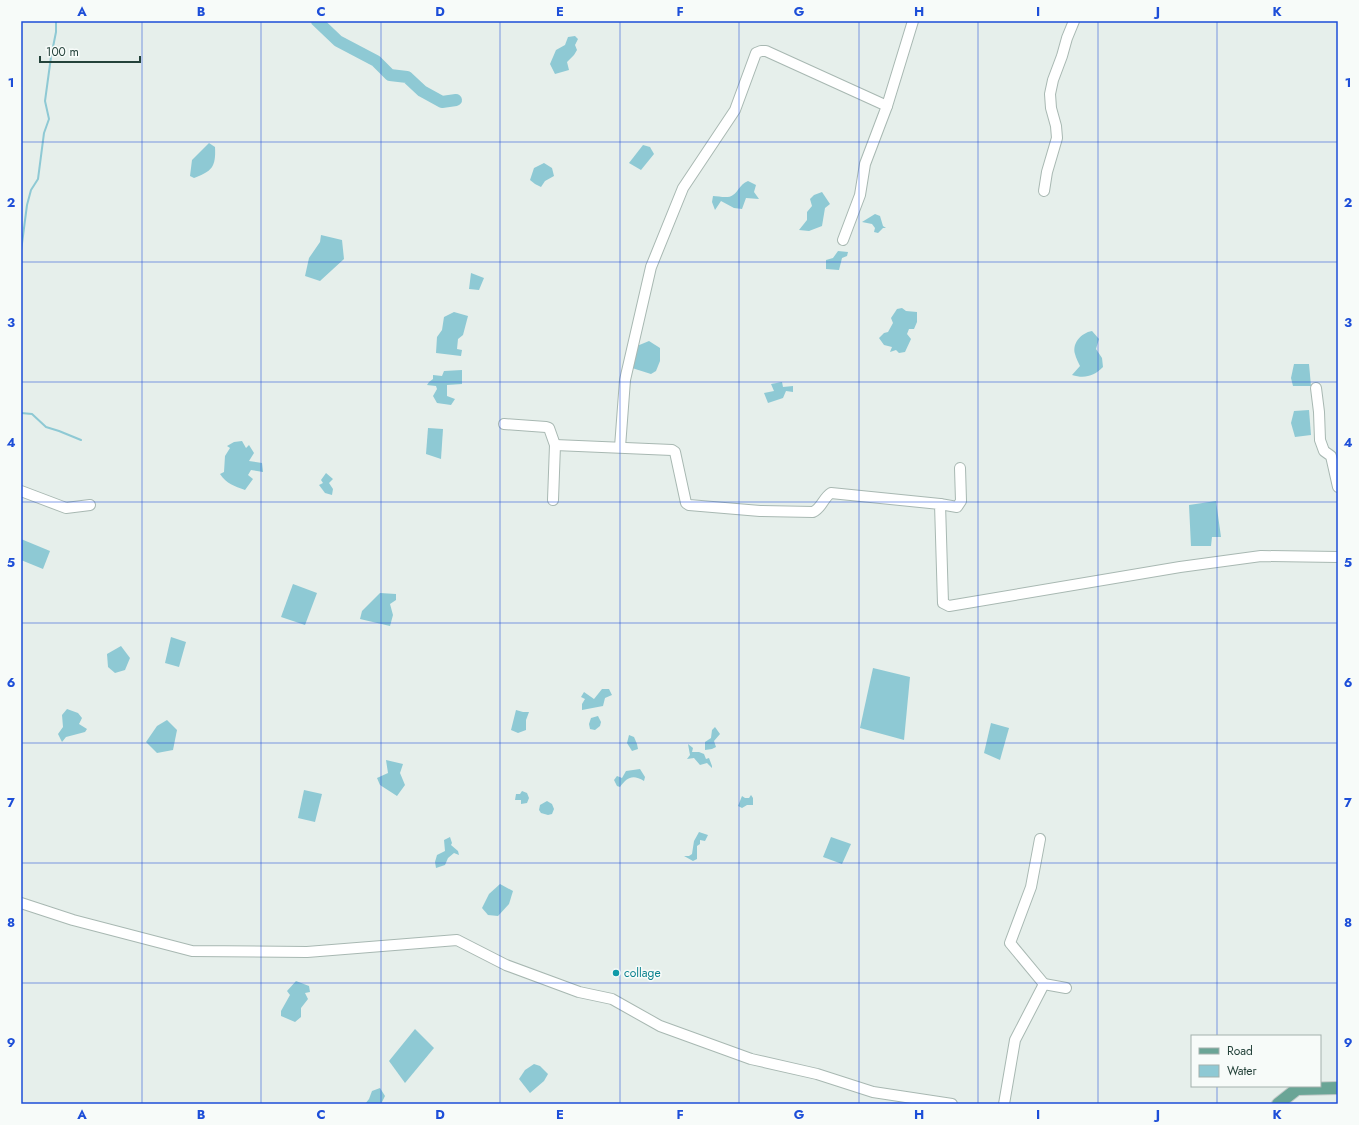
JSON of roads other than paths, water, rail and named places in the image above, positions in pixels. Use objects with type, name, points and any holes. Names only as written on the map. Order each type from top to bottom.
[{"type":"main road","points":[[1278,1104],[1297,1089],[1338,1088]]},
{"type":"street","points":[[843,240],[860,195],[865,164],[887,106],[913,21]]},
{"type":"street","points":[[1044,191],[1047,172],[1057,138],[1056,126],[1051,108],[1051,87],[1066,38],[1074,21]]},
{"type":"street","points":[[620,447],[625,380],[651,267],[683,188],[735,110],[756,53],[761,51],[766,52],[887,106]]},
{"type":"street","points":[[1316,388],[1320,440],[1324,451],[1331,456],[1338,487]]},
{"type":"street","points":[[504,424],[548,427],[555,445],[553,500]]},
{"type":"street","points":[[555,445],[668,449],[675,452],[686,503],[688,505],[760,511],[813,512],[818,509],[831,493],[957,507],[961,501],[960,468]]},
{"type":"street","points":[[21,491],[66,508],[90,505]]},
{"type":"street","points":[[940,504],[943,603],[949,606],[1180,567],[1254,557],[1338,557]]},
{"type":"street","points":[[1040,839],[1031,887],[1010,943],[1044,984],[1066,988]]},
{"type":"street","points":[[21,903],[74,920],[192,951],[307,952],[456,940],[506,965],[579,992],[612,999],[660,1026],[751,1060],[817,1074],[873,1092],[952,1104]]},
{"type":"street","points":[[1004,1104],[1015,1040],[1044,984]]},
{"type":"water","points":[[575,36],[578,39],[575,45],[577,50],[567,62],[569,70],[555,74],[550,64],[556,50],[565,45],[568,37]]},
{"type":"water","points":[[209,143],[215,147],[214,164],[205,173],[194,178],[190,176],[192,160]]},
{"type":"water","points":[[643,145],[650,147],[654,154],[641,170],[629,163]]},
{"type":"water","points":[[544,163],[552,168],[554,176],[545,181],[541,187],[530,180],[534,168]]},
{"type":"water","points":[[748,181],[756,185],[754,192],[759,199],[746,198],[742,209],[734,208],[721,201],[715,210],[712,202],[713,196],[731,196]]},
{"type":"water","points":[[822,192],[830,204],[825,208],[822,226],[809,231],[799,230],[807,220],[807,212],[812,206],[810,199],[814,195]]},
{"type":"water","points":[[875,214],[880,216],[883,226],[886,228],[883,228],[878,233],[874,232],[875,228],[872,224],[862,222]]},
{"type":"water","points":[[321,235],[342,240],[344,259],[320,281],[305,276],[309,258],[320,242]]},
{"type":"water","points":[[838,251],[848,252],[847,256],[842,258],[839,270],[826,269],[826,260],[833,258]]},
{"type":"water","points":[[471,273],[484,278],[479,290],[469,289]]},
{"type":"water","points":[[902,308],[906,311],[917,312],[917,322],[914,329],[909,329],[907,334],[911,339],[905,352],[899,353],[896,350],[890,352],[892,347],[884,345],[879,338],[884,333],[888,332],[893,323],[891,318],[897,309]]},
{"type":"water","points":[[454,312],[468,316],[463,335],[458,339],[457,349],[462,350],[461,356],[436,353],[437,337],[442,330],[444,317]]},
{"type":"water","points":[[1092,331],[1099,339],[1096,349],[1102,358],[1103,367],[1093,375],[1081,377],[1072,375],[1080,366],[1074,350],[1076,342],[1081,336]]},
{"type":"water","points":[[649,341],[660,348],[660,361],[656,371],[651,374],[632,368],[637,346]]},
{"type":"water","points":[[1294,364],[1309,364],[1311,386],[1293,386],[1291,378]]},
{"type":"water","points":[[462,370],[462,384],[447,385],[447,396],[455,399],[451,405],[437,403],[433,396],[437,389],[436,386],[427,385],[433,379],[433,375],[442,376],[444,371]]},
{"type":"water","points":[[782,382],[783,387],[793,386],[793,392],[786,391],[783,398],[768,403],[764,393],[774,391],[771,384]]},
{"type":"water","points":[[1309,410],[1311,435],[1295,437],[1291,423],[1294,411]]},
{"type":"water","points":[[428,428],[443,429],[441,459],[426,454]]},
{"type":"water","points":[[242,441],[246,448],[249,445],[254,453],[249,461],[262,463],[263,472],[251,470],[248,475],[253,479],[245,490],[234,486],[220,474],[224,472],[225,456],[230,448],[227,446],[234,442]]},
{"type":"water","points":[[326,473],[333,479],[329,483],[333,489],[332,495],[325,493],[319,485],[323,483],[321,480]]},
{"type":"water","points":[[1216,501],[1221,537],[1212,537],[1211,546],[1191,546],[1189,505]]},
{"type":"water","points":[[21,539],[50,551],[43,569],[21,560]]},
{"type":"water","points":[[293,584],[317,593],[305,625],[281,617]]},
{"type":"water","points":[[380,593],[396,594],[396,600],[390,604],[393,615],[390,626],[360,619],[362,611]]},
{"type":"water","points":[[171,637],[186,642],[179,667],[165,663]]},
{"type":"water","points":[[121,646],[130,658],[125,670],[115,673],[108,667],[107,654]]},
{"type":"water","points":[[873,668],[910,677],[904,740],[860,728]]},
{"type":"water","points":[[602,689],[609,689],[612,695],[605,698],[603,706],[582,710],[582,704],[585,699],[581,697],[584,692],[594,699]]},
{"type":"water","points":[[67,709],[78,713],[82,718],[79,724],[87,729],[85,732],[66,737],[62,742],[58,734],[63,727],[62,715]]},
{"type":"water","points":[[516,710],[529,712],[526,720],[526,730],[518,733],[511,730]]},
{"type":"water","points":[[598,716],[601,722],[600,726],[595,730],[590,729],[589,724],[591,718]]},
{"type":"water","points":[[167,720],[177,730],[173,750],[157,753],[146,742],[157,726]]},
{"type":"water","points":[[991,723],[1009,728],[1000,760],[984,753]]},
{"type":"water","points":[[715,727],[720,734],[714,741],[716,747],[705,750],[705,742],[711,738],[712,730]]},
{"type":"water","points":[[629,735],[634,737],[638,749],[632,751],[627,743]]},
{"type":"water","points":[[688,744],[693,748],[692,752],[699,752],[704,754],[706,759],[709,758],[712,768],[707,763],[700,765],[694,758],[687,759],[690,755]]},
{"type":"water","points":[[386,760],[403,764],[400,773],[405,785],[397,796],[380,785],[377,778],[388,773]]},
{"type":"water","points":[[640,769],[645,777],[644,781],[633,777],[625,781],[620,787],[617,786],[614,780],[617,776],[622,778],[626,771]]},
{"type":"water","points":[[304,790],[322,794],[315,822],[298,818]]},
{"type":"water","points":[[522,791],[527,793],[529,798],[527,803],[521,804],[521,800],[515,800],[516,794],[520,794]]},
{"type":"water","points":[[751,795],[753,798],[753,805],[747,805],[742,808],[738,806],[742,796],[749,798]]},
{"type":"water","points":[[547,801],[552,804],[554,809],[552,814],[548,815],[541,813],[539,810],[540,805]]},
{"type":"water","points":[[699,832],[708,835],[705,841],[700,840],[700,844],[697,846],[697,859],[693,861],[684,856],[689,856],[692,854],[694,841]]},
{"type":"water","points":[[450,837],[452,843],[451,845],[458,851],[459,855],[454,853],[448,858],[445,865],[436,868],[435,862],[437,855],[445,851],[444,840]]},
{"type":"water","points":[[831,837],[851,844],[842,864],[823,857]]},
{"type":"water","points":[[500,884],[513,891],[509,904],[498,916],[488,915],[482,908],[489,894]]},
{"type":"water","points":[[296,981],[309,986],[310,992],[305,993],[308,999],[301,1008],[301,1017],[295,1022],[281,1016],[281,1011],[290,995],[287,991]]},
{"type":"water","points":[[415,1029],[434,1048],[405,1083],[389,1061]]},
{"type":"water","points":[[534,1064],[540,1066],[548,1074],[544,1081],[530,1093],[519,1079],[525,1070]]},
{"type":"water","points":[[380,1088],[385,1096],[381,1104],[365,1104],[372,1091]]},
{"type":"waterway","points":[[21,251],[27,205],[31,190],[38,179],[44,133],[49,119],[45,101],[56,32],[56,21]]},
{"type":"waterway","points":[[317,21],[338,41],[376,61],[390,75],[407,77],[422,91],[442,102],[456,100]]},
{"type":"waterway","points":[[21,413],[32,414],[46,427],[81,440]]},
{"type":"place","name":"collage","points":[[616,973]]}]
